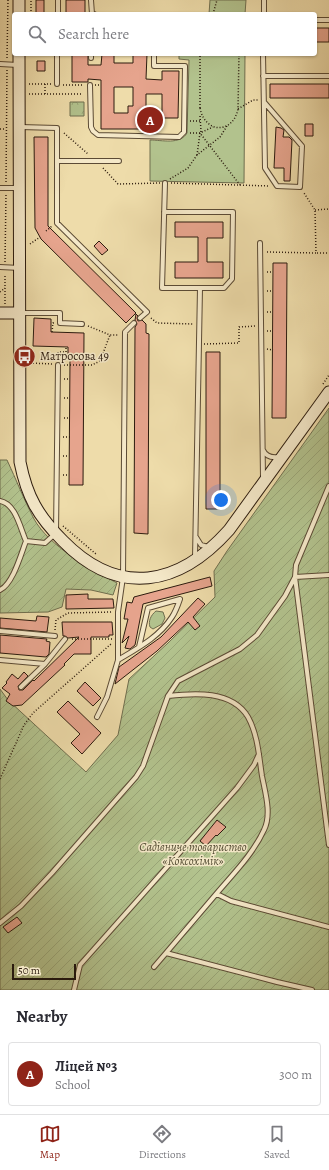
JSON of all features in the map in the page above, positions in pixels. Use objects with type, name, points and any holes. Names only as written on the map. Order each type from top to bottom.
[{"type":"street","points":[[19,0],[19,12]]},
{"type":"street","points":[[19,59],[20,462],[28,492],[40,515],[56,533],[69,547],[92,565],[112,575],[134,579],[158,576],[195,560],[214,546],[230,530],[285,455],[325,390]]},
{"type":"street","points":[[0,313],[20,313]]},
{"type":"lane","points":[[58,0],[58,12]]},
{"type":"lane","points":[[91,0],[92,12]]},
{"type":"lane","points":[[264,0],[264,12]]},
{"type":"lane","points":[[317,20],[329,20]]},
{"type":"lane","points":[[57,56],[57,84]]},
{"type":"lane","points":[[90,85],[92,127],[93,131],[98,135],[176,138],[182,136],[184,132],[185,66],[154,66],[154,56]]},
{"type":"lane","points":[[263,56],[265,168],[278,186],[300,187],[302,146],[264,102]]},
{"type":"lane","points":[[0,64],[7,64],[19,59]]},
{"type":"lane","points":[[263,76],[329,76]]},
{"type":"lane","points":[[19,127],[57,128],[57,223],[147,312],[140,318]]},
{"type":"lane","points":[[57,161],[118,161]]},
{"type":"lane","points":[[163,183],[164,212],[162,288],[224,288],[232,279],[233,212],[164,212]]},
{"type":"lane","points":[[0,188],[20,188]]},
{"type":"lane","points":[[260,243],[263,485]]},
{"type":"lane","points":[[0,267],[20,268]]},
{"type":"lane","points":[[195,560],[200,288]]},
{"type":"lane","points":[[20,313],[60,313],[60,323],[82,324]]},
{"type":"lane","points":[[97,717],[107,697],[118,660],[118,612],[124,577],[125,332],[134,323]]},
{"type":"lane","points":[[26,541],[46,543],[56,533],[58,365]]},
{"type":"lane","points":[[262,448],[265,453],[271,457],[280,457],[285,455]]},
{"type":"lane","points":[[329,486],[296,565],[295,577],[329,845]]},
{"type":"lane","points":[[0,501],[6,502],[13,509],[26,541],[9,582],[0,590]]},
{"type":"lane","points":[[196,536],[199,543],[205,547],[214,546]]},
{"type":"lane","points":[[295,577],[329,575]]},
{"type":"lane","points":[[0,923],[21,906],[47,879],[136,777],[143,766],[168,696],[178,681],[240,649],[257,635],[285,596],[295,577]]},
{"type":"lane","points":[[118,660],[139,647],[160,632],[173,616],[180,599],[148,608],[139,647]]},
{"type":"lane","points":[[0,631],[55,636]]},
{"type":"lane","points":[[21,687],[45,664],[64,639]]},
{"type":"lane","points":[[0,660],[45,664]]},
{"type":"lane","points":[[154,967],[249,856],[265,828],[267,810],[259,754],[248,717],[243,710],[231,701],[206,694],[168,696]]},
{"type":"lane","points":[[74,990],[80,965],[237,788],[254,765],[259,754]]},
{"type":"lane","points":[[217,894],[231,901],[329,927]]},
{"type":"lane","points":[[166,953],[312,990]]},
{"type":"path","points":[[0,305],[5,305],[8,0]]},
{"type":"path","points":[[31,0],[31,12]]},
{"type":"path","points":[[214,12],[217,0]]},
{"type":"path","points":[[198,155],[200,133],[202,130],[200,121],[200,56]]},
{"type":"path","points":[[200,108],[201,116],[205,122],[214,127],[219,128],[233,122],[237,116],[238,109],[239,56]]},
{"type":"path","points":[[27,84],[27,94],[90,94]]},
{"type":"path","points":[[45,84],[45,94]]},
{"type":"path","points":[[238,109],[253,100]]},
{"type":"path","points":[[184,121],[200,121]]},
{"type":"path","points":[[163,183],[188,168],[198,155],[220,137],[228,125]]},
{"type":"path","points":[[184,132],[200,133],[214,127]]},
{"type":"path","points":[[57,128],[97,161],[118,184],[163,183],[278,186]]},
{"type":"path","points":[[0,129],[6,129]]},
{"type":"path","points":[[200,133],[240,185]]},
{"type":"path","points":[[300,187],[314,210],[316,253]]},
{"type":"path","points":[[314,210],[329,209]]},
{"type":"path","points":[[25,247],[40,237]]},
{"type":"path","points":[[261,252],[329,253]]},
{"type":"path","points":[[0,292],[5,288]]},
{"type":"path","points":[[147,312],[157,323],[199,324]]},
{"type":"path","points":[[82,324],[110,335],[125,336]]},
{"type":"path","points":[[198,344],[239,343],[239,327],[261,326]]},
{"type":"path","points":[[26,363],[92,365],[100,360],[110,335]]},
{"type":"path","points":[[58,365],[58,352],[66,352],[66,347]]},
{"type":"path","points":[[325,390],[329,375]]},
{"type":"path","points":[[56,519],[98,556]]},
{"type":"path","points":[[55,636],[56,620],[68,613],[118,612]]},
{"type":"path","points":[[64,639],[118,639]]},
{"type":"path","points":[[0,779],[24,725],[33,714],[102,651],[118,639]]},
{"type":"green space","points":[[210,0],[246,0],[245,12],[209,12]]},
{"type":"green space","points":[[179,56],[245,56],[244,183],[150,181],[150,140],[175,140],[184,137],[187,133],[189,60],[179,59]]},
{"type":"green space","points":[[70,102],[84,102],[84,116],[70,116]]},
{"type":"green space","name":"Садівниче товариство «Коксохімік»","points":[[329,408],[329,990],[0,990],[0,689],[8,700],[86,772],[118,735],[129,679],[215,597],[214,571]]},
{"type":"green space","points":[[0,460],[7,460],[30,512],[41,529],[71,556],[117,583],[113,595],[91,590],[66,589],[62,607],[48,612],[0,613]]},
{"type":"green space","points":[[156,611],[163,612],[165,618],[162,624],[153,629],[149,625],[151,616]]},
{"type":"building","points":[[36,0],[44,0],[44,12],[36,12]]},
{"type":"building","points":[[66,0],[85,0],[85,12],[66,12]]},
{"type":"building","points":[[317,28],[329,28],[329,42],[317,42]]},
{"type":"building","points":[[72,56],[88,56],[88,65],[101,65],[102,56],[114,56],[114,63],[133,63],[133,56],[147,56],[146,79],[162,80],[162,71],[179,71],[178,118],[162,118],[162,94],[146,94],[146,129],[101,129],[101,80],[88,79],[88,82],[72,82]],"holes":[[[114,87],[133,87],[133,106],[128,106],[128,113],[114,113]]]},
{"type":"building","points":[[37,61],[45,61],[45,71],[37,71]]},
{"type":"building","points":[[270,84],[329,84],[329,98],[270,98]]},
{"type":"building","points":[[305,124],[313,124],[313,136],[305,136]]},
{"type":"building","points":[[276,127],[284,130],[283,137],[289,137],[292,140],[290,181],[284,181],[284,168],[274,168]]},
{"type":"building","points":[[34,137],[48,137],[48,226],[136,313],[126,323],[41,239],[35,228]]},
{"type":"building","points":[[175,222],[223,222],[223,238],[207,238],[207,262],[223,262],[223,278],[175,278],[175,262],[198,262],[198,237],[175,237]]},
{"type":"building","points":[[99,241],[108,250],[102,255],[94,246]]},
{"type":"building","points":[[273,263],[287,263],[286,418],[272,418]]},
{"type":"building","points":[[136,314],[138,316],[138,321],[142,320],[146,324],[146,333],[149,334],[148,534],[134,533]]},
{"type":"building","points":[[34,318],[51,319],[51,332],[84,333],[83,485],[69,485],[70,360],[68,360],[68,347],[33,346]]},
{"type":"building","points":[[206,352],[220,352],[220,509],[206,509]]},
{"type":"building","points":[[210,577],[212,586],[143,604],[135,645],[130,649],[125,648],[129,636],[122,643],[128,619],[124,619],[127,602],[132,603],[134,597]]},
{"type":"building","points":[[88,594],[88,599],[113,599],[114,608],[66,609],[66,595]]},
{"type":"building","points":[[198,598],[205,604],[193,617],[200,626],[195,630],[188,622],[157,651],[115,684],[119,667],[161,637]]},
{"type":"building","points":[[37,616],[49,617],[47,632],[0,628],[0,618],[36,621]]},
{"type":"building","points":[[62,622],[112,622],[113,635],[109,635],[109,637],[91,637],[91,654],[74,654],[64,664],[65,665],[22,705],[13,706],[6,701],[10,694],[2,688],[12,674],[18,679],[24,672],[28,676],[18,686],[19,690],[23,690],[79,637],[68,638],[63,636]]},
{"type":"building","points":[[0,635],[47,639],[46,641],[50,642],[49,654],[46,657],[0,653]]},
{"type":"building","points":[[85,682],[101,698],[93,706],[77,691]]},
{"type":"building","points":[[68,701],[101,733],[82,754],[71,743],[80,734],[57,712]]},
{"type":"building","points":[[217,820],[226,827],[206,846],[200,841]]},
{"type":"building","points":[[17,917],[22,923],[8,933],[3,927]]},
{"type":"place","name":"Ліцей №3","points":[[150,120]]},
{"type":"place","name":"Матросова 49","points":[[25,356]]}]
